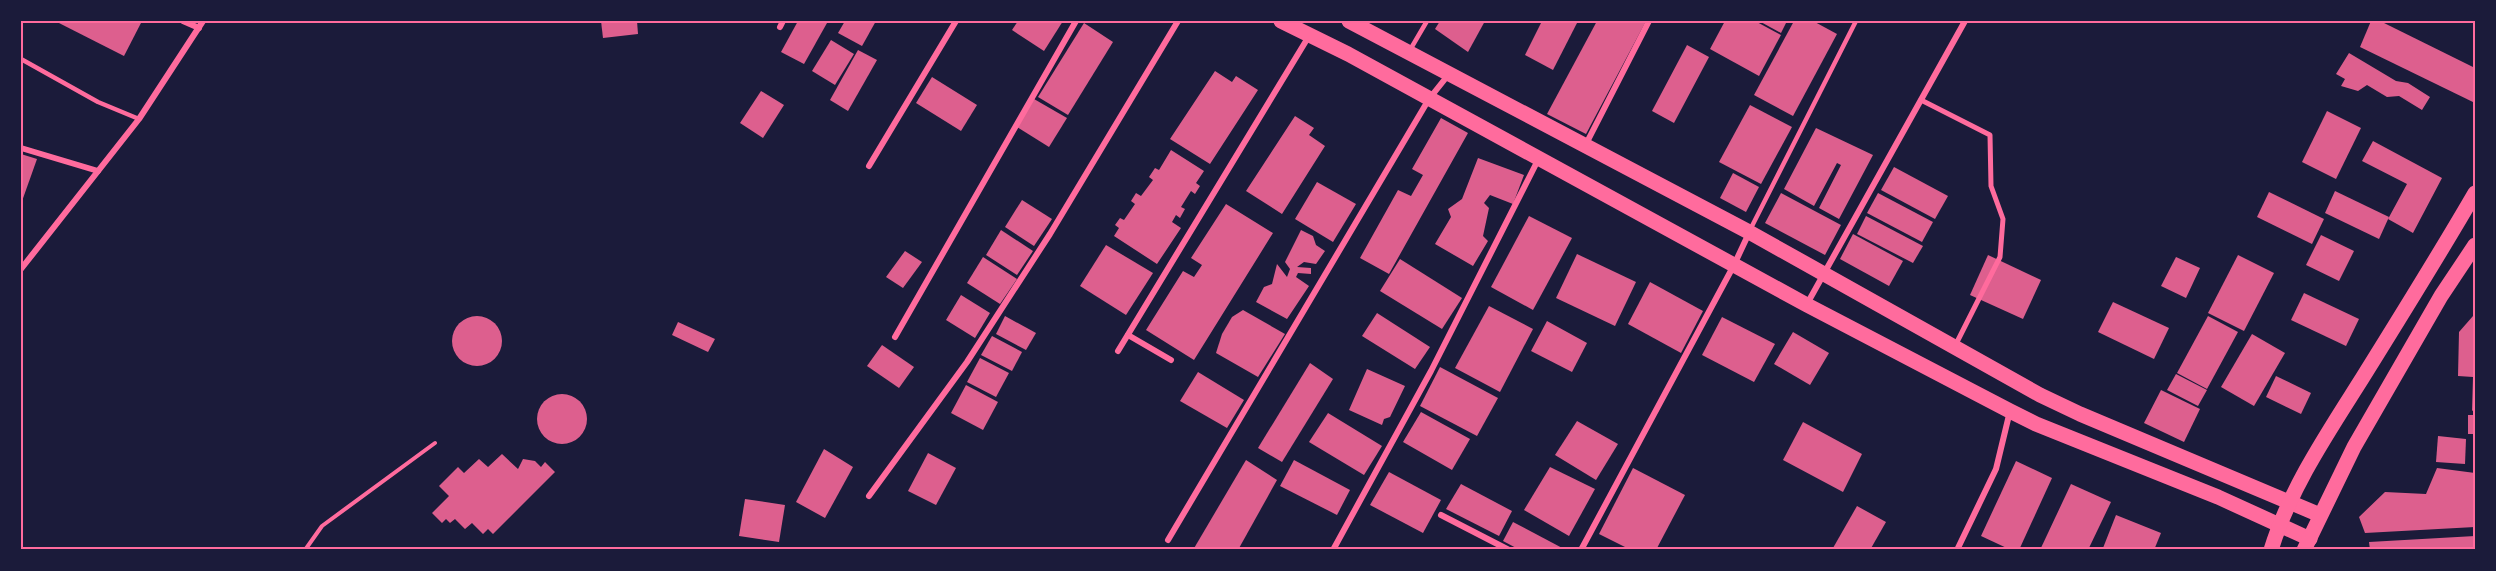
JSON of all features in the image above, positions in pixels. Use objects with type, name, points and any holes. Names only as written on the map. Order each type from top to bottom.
[{"type":"main road","points":[[1281,21],[1539,158],[1807,305],[2010,411],[2036,424],[2218,497],[2278,525],[2307,544],[2354,447],[2441,296],[2475,245]]},
{"type":"main road","points":[[1355,22],[1449,75],[1749,232],[1955,348],[2080,414],[2320,515]]},
{"type":"main road","points":[[2271,550],[2278,525],[2289,502],[2475,193]]},
{"type":"street","points":[[183,21],[199,28]]},
{"type":"street","points":[[21,269],[139,119],[203,21]]},
{"type":"street","points":[[868,166],[956,21]]},
{"type":"street","points":[[895,337],[1076,21]]},
{"type":"street","points":[[869,496],[967,362],[1050,234],[1178,21]]},
{"type":"street","points":[[1585,147],[1649,21]]},
{"type":"street","points":[[1807,305],[1965,21]]},
{"type":"street","points":[[1118,351],[1309,35]]},
{"type":"street","points":[[1168,540],[1429,99],[1449,75]]},
{"type":"street","points":[[1921,100],[1990,135],[1991,186],[2003,219],[2001,257],[1955,348]]},
{"type":"street","points":[[21,148],[98,171]]},
{"type":"street","points":[[1333,550],[1431,370],[1539,158]]},
{"type":"street","points":[[1581,550],[1734,265],[1749,232]]},
{"type":"street","points":[[1128,335],[1171,360]]},
{"type":"street","points":[[1957,550],[1996,469],[2010,411]]},
{"type":"street","points":[[1441,515],[1509,550]]},
{"type":"lane","points":[[1408,53],[1427,21]]},
{"type":"lane","points":[[1749,232],[1856,21]]},
{"type":"lane","points":[[21,59],[98,102],[139,119]]},
{"type":"path","points":[[305,550],[322,526],[435,443]]},
{"type":"building","points":[[55,21],[142,21],[124,56]]},
{"type":"building","points":[[601,21],[637,21],[638,34],[603,38]]},
{"type":"building","points":[[798,21],[827,23],[804,64],[781,52]]},
{"type":"building","points":[[845,21],[876,21],[862,46],[838,33]]},
{"type":"building","points":[[1018,21],[1063,21],[1044,51],[1012,30]]},
{"type":"building","points":[[1440,21],[1485,21],[1468,52],[1435,29]]},
{"type":"building","points":[[1542,21],[1578,21],[1553,70],[1525,55]]},
{"type":"building","points":[[1597,21],[1646,21],[1586,134],[1547,114]]},
{"type":"building","points":[[1725,21],[1755,21],[1781,35],[1759,76],[1710,49]]},
{"type":"building","points":[[1759,21],[1787,21],[1781,33]]},
{"type":"building","points":[[1794,21],[1813,21],[1837,34],[1793,116],[1754,95]]},
{"type":"building","points":[[2371,21],[2380,21],[2475,68],[2475,103],[2360,47]]},
{"type":"building","points":[[1084,23],[1113,42],[1068,115],[1038,97]]},
{"type":"building","points":[[831,40],[854,54],[835,85],[812,71]]},
{"type":"building","points":[[1687,45],[1709,57],[1674,123],[1652,111]]},
{"type":"building","points":[[858,50],[877,60],[848,111],[830,100]]},
{"type":"building","points":[[2349,53],[2396,81],[2408,83],[2430,97],[2422,110],[2399,96],[2387,97],[2367,85],[2358,91],[2341,86],[2345,79],[2336,74]]},
{"type":"building","points":[[1215,71],[1232,82],[1236,76],[1258,90],[1210,164],[1170,139]]},
{"type":"building","points":[[932,77],[977,105],[961,131],[916,103]]},
{"type":"building","points":[[761,91],[784,105],[763,138],[740,123]]},
{"type":"building","points":[[1034,99],[1067,118],[1049,147],[1017,127]]},
{"type":"building","points":[[1750,105],[1792,127],[1761,184],[1719,162]]},
{"type":"building","points":[[2327,111],[2361,128],[2336,179],[2302,162]]},
{"type":"building","points":[[1295,116],[1314,128],[1309,135],[1325,146],[1282,214],[1246,191]]},
{"type":"building","points":[[1441,118],[1468,133],[1389,274],[1360,258],[1398,190],[1411,196],[1423,175],[1412,169]]},
{"type":"building","points":[[1816,128],[1873,155],[1839,219],[1819,208],[1841,165],[1837,163],[1814,206],[1784,189]]},
{"type":"building","points":[[2373,141],[2442,178],[2413,233],[2388,219],[2407,184],[2362,161]]},
{"type":"building","points":[[1171,150],[1204,171],[1196,183],[1200,186],[1195,194],[1191,191],[1181,207],[1185,209],[1180,218],[1176,215],[1172,222],[1181,228],[1157,264],[1114,236],[1119,228],[1115,225],[1120,218],[1124,220],[1135,204],[1131,201],[1136,193],[1141,196],[1153,180],[1149,177],[1155,168],[1159,170]]},
{"type":"building","points":[[21,154],[37,159],[21,204]]},
{"type":"building","points":[[1478,158],[1524,175],[1513,204],[1490,195],[1484,203],[1489,208],[1483,236],[1488,241],[1473,266],[1435,244],[1451,217],[1448,209],[1462,199]]},
{"type":"building","points":[[1894,167],[1948,196],[1935,219],[1881,190]]},
{"type":"building","points":[[1733,173],[1759,187],[1746,212],[1720,198]]},
{"type":"building","points":[[1317,182],[1356,204],[1333,242],[1295,219]]},
{"type":"building","points":[[2335,191],[2389,217],[2379,239],[2325,213]]},
{"type":"building","points":[[2269,192],[2324,219],[2312,244],[2257,217]]},
{"type":"building","points":[[1781,193],[1841,225],[1825,255],[1765,223]]},
{"type":"building","points":[[1878,193],[1933,222],[1922,242],[1867,213]]},
{"type":"building","points":[[1022,200],[1052,219],[1034,246],[1005,227]]},
{"type":"building","points":[[1226,204],[1273,233],[1194,360],[1146,330],[1183,271],[1194,277],[1202,265],[1191,258]]},
{"type":"building","points":[[1529,216],[1572,238],[1533,310],[1491,287]]},
{"type":"building","points":[[1866,216],[1923,246],[1913,263],[1857,234]]},
{"type":"building","points":[[1001,230],[1033,251],[1017,275],[986,255]]},
{"type":"building","points":[[1301,230],[1313,236],[1316,245],[1325,251],[1316,264],[1304,262],[1297,267],[1311,268],[1311,274],[1298,273],[1296,277],[1309,286],[1287,319],[1256,302],[1264,287],[1272,284],[1277,264],[1287,277],[1290,269],[1285,262]]},
{"type":"building","points":[[1853,234],[1903,261],[1889,286],[1840,259]]},
{"type":"building","points":[[2321,235],[2354,251],[2339,281],[2306,265]]},
{"type":"building","points":[[1106,245],[1153,273],[1126,315],[1080,286]]},
{"type":"building","points":[[905,251],[922,262],[903,288],[886,277]]},
{"type":"building","points":[[1577,254],[1636,282],[1615,326],[1556,298]]},
{"type":"building","points":[[1988,255],[2041,280],[2023,319],[1970,295]]},
{"type":"building","points":[[2238,255],[2274,273],[2244,331],[2208,313]]},
{"type":"building","points":[[983,257],[1017,279],[1000,304],[967,283]]},
{"type":"building","points":[[2176,257],[2200,268],[2186,298],[2161,286]]},
{"type":"building","points":[[1400,259],[1462,298],[1442,329],[1380,291]]},
{"type":"building","points":[[1650,282],[1703,311],[1681,353],[1628,324]]},
{"type":"building","points":[[2304,293],[2359,319],[2346,346],[2291,320]]},
{"type":"building","points":[[961,295],[990,313],[975,338],[946,320]]},
{"type":"building","points":[[2113,302],[2169,328],[2154,359],[2098,332]]},
{"type":"building","points":[[1489,306],[1533,329],[1500,392],[1455,368]]},
{"type":"building","points":[[1243,310],[1285,334],[1258,377],[1216,353],[1222,334],[1232,317]]},
{"type":"building","points":[[1377,313],[1430,347],[1415,369],[1362,336]]},
{"type":"building","points":[[477,316],[495,323],[502,341],[495,359],[477,366],[459,359],[452,341],[459,323]]},
{"type":"building","points":[[1005,316],[1036,333],[1026,350],[996,334]]},
{"type":"building","points":[[2208,316],[2238,332],[2207,389],[2177,373]]},
{"type":"building","points":[[2475,316],[2475,374],[2473,377],[2458,376],[2459,332]]},
{"type":"building","points":[[1722,317],[1775,344],[1754,382],[1702,355]]},
{"type":"building","points":[[1547,321],[1587,343],[1572,372],[1531,351]]},
{"type":"building","points":[[678,322],[715,339],[708,352],[672,335]]},
{"type":"building","points":[[1793,332],[1829,353],[1810,385],[1774,364]]},
{"type":"building","points":[[2252,334],[2285,353],[2254,406],[2221,387]]},
{"type":"building","points":[[992,336],[1022,352],[1012,371],[981,355]]},
{"type":"building","points":[[882,345],[914,367],[899,388],[867,366]]},
{"type":"building","points":[[980,358],[1009,373],[996,397],[967,382]]},
{"type":"building","points":[[1310,363],[1333,379],[1282,462],[1258,448]]},
{"type":"building","points":[[1440,367],[1498,398],[1477,436],[1420,406]]},
{"type":"building","points":[[1367,369],[1405,386],[1390,417],[1384,419],[1382,425],[1349,410]]},
{"type":"building","points":[[1198,372],[1244,400],[1227,428],[1180,401]]},
{"type":"building","points":[[2176,374],[2207,390],[2198,406],[2167,390]]},
{"type":"building","points":[[2276,376],[2311,393],[2301,414],[2266,397]]},
{"type":"building","points":[[2473,377],[2475,377],[2475,409],[2472,411]]},
{"type":"building","points":[[966,385],[998,402],[983,430],[951,413]]},
{"type":"building","points":[[2161,390],[2200,409],[2184,442],[2144,423]]},
{"type":"building","points":[[562,394],[580,401],[587,419],[580,437],[562,444],[544,437],[537,419],[544,401]]},
{"type":"building","points":[[1421,412],[1470,439],[1452,470],[1403,442]]},
{"type":"building","points":[[1328,413],[1382,446],[1364,475],[1309,442]]},
{"type":"building","points":[[2468,415],[2475,415],[2475,434],[2468,434]]},
{"type":"building","points":[[1577,421],[1618,444],[1596,480],[1555,455]]},
{"type":"building","points":[[1803,422],[1862,454],[1843,492],[1783,460]]},
{"type":"building","points":[[2438,436],[2466,439],[2465,464],[2436,462]]},
{"type":"building","points":[[824,449],[853,467],[825,518],[796,502]]},
{"type":"building","points":[[928,453],[956,468],[936,505],[908,491]]},
{"type":"building","points":[[502,454],[518,469],[523,459],[535,461],[541,467],[545,462],[555,472],[493,534],[488,529],[483,534],[472,523],[465,529],[455,519],[450,523],[446,519],[442,523],[432,513],[449,496],[439,486],[458,467],[464,473],[479,459],[488,467]]},
{"type":"building","points":[[1246,460],[1277,480],[1238,550],[1193,550]]},
{"type":"building","points":[[1294,460],[1350,490],[1337,515],[1280,486]]},
{"type":"building","points":[[2016,461],[2052,478],[2019,550],[2011,550],[1981,536]]},
{"type":"building","points":[[1550,467],[1595,489],[1569,536],[1524,510]]},
{"type":"building","points":[[1633,468],[1685,495],[1656,550],[1631,550],[1599,534]]},
{"type":"building","points":[[2437,468],[2475,473],[2475,527],[2365,533],[2359,517],[2385,492],[2426,494]]},
{"type":"building","points":[[1389,472],[1441,500],[1423,533],[1370,505]]},
{"type":"building","points":[[1461,484],[1512,511],[1499,536],[1446,509]]},
{"type":"building","points":[[2071,484],[2111,502],[2088,550],[2040,550]]},
{"type":"building","points":[[745,499],[785,505],[779,542],[739,536]]},
{"type":"building","points":[[1857,506],[1886,522],[1870,550],[1833,548]]},
{"type":"building","points":[[2116,515],[2161,533],[2154,550],[2103,548]]},
{"type":"building","points":[[1513,522],[1566,550],[1520,550],[1503,541]]},
{"type":"building","points":[[2475,536],[2475,550],[2370,550],[2369,542]]}]
